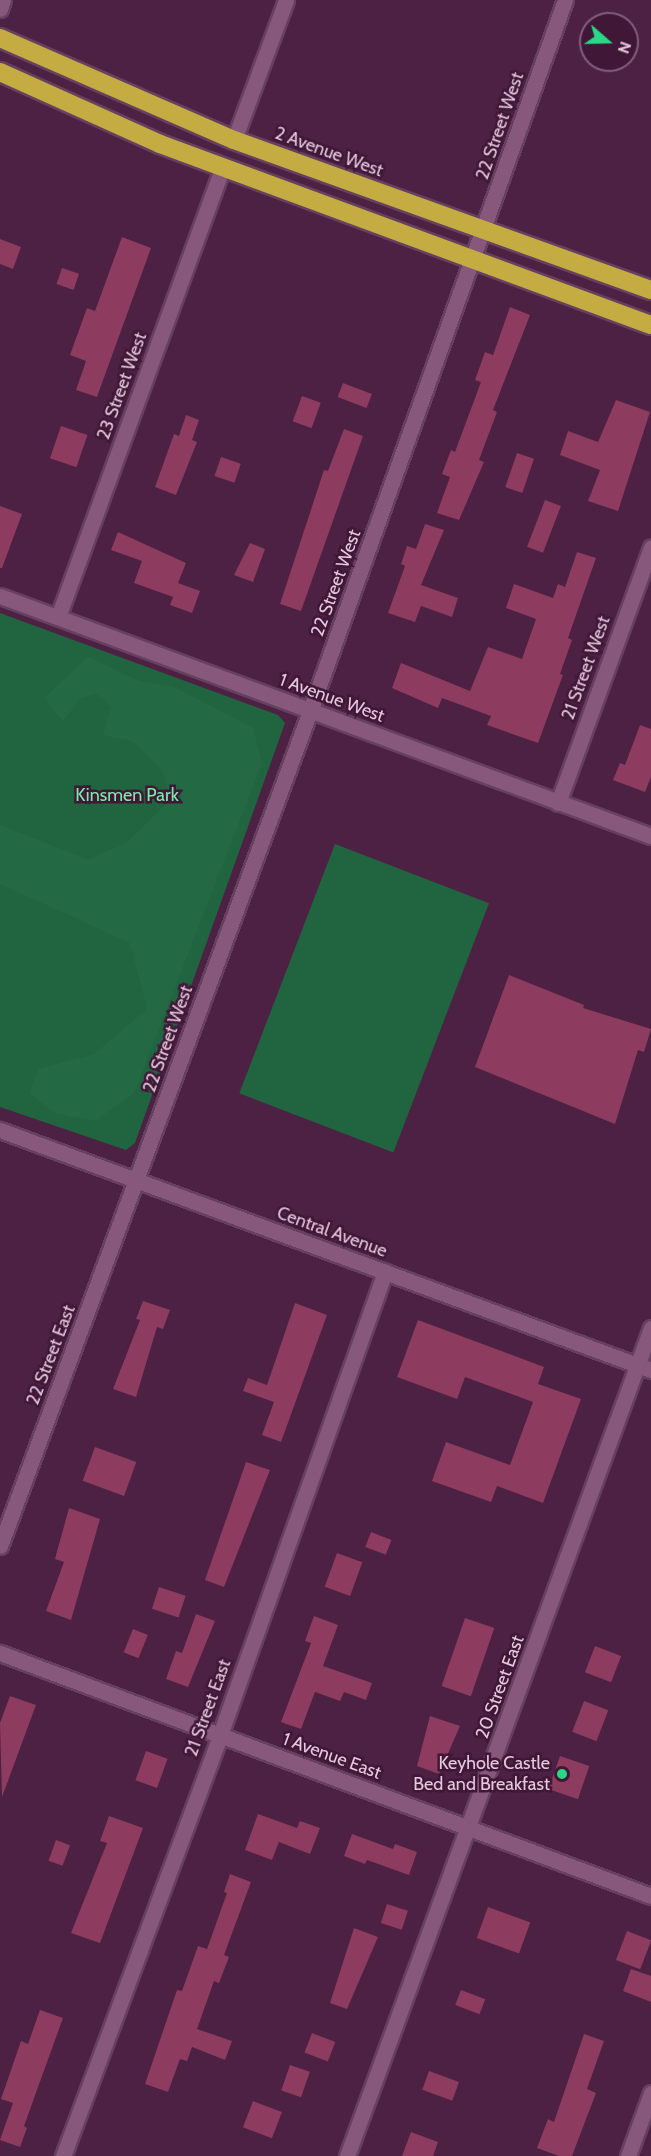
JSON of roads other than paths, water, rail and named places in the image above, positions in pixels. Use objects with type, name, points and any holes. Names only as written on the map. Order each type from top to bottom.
[{"type":"highway","name":"2 Avenue West","points":[[0,38],[234,140],[651,290]]},
{"type":"highway","points":[[0,72],[100,120],[223,168],[651,325]]},
{"type":"street","points":[[0,9],[3,0]]},
{"type":"street","points":[[234,140],[286,0]]},
{"type":"street","name":"22 Street West","points":[[138,1178],[310,711],[565,0]]},
{"type":"street","name":"23 Street West","points":[[58,618],[223,168]]},
{"type":"street","name":"21 Street West","points":[[558,803],[651,547]]},
{"type":"street","name":"1 Avenue West","points":[[0,596],[651,836]]},
{"type":"street","name":"Central Avenue","points":[[0,1130],[138,1178],[644,1367]]},
{"type":"street","name":"22 Street East","points":[[0,1546],[138,1178]]},
{"type":"street","name":"21 Street East","points":[[63,2156],[220,1735],[385,1272]]},
{"type":"street","name":"20 Street East","points":[[347,2156],[644,1367],[651,1328]]},
{"type":"street","name":"1 Avenue East","points":[[0,1653],[651,1896]]},
{"type":"street","points":[[628,2156],[651,2094]]},
{"type":"place","name":"Keyhole Castle Bed and Breakfast","points":[[562,1774]]},
{"type":"park label","name":"Kinsmen Park","points":[[127,795]]}]
